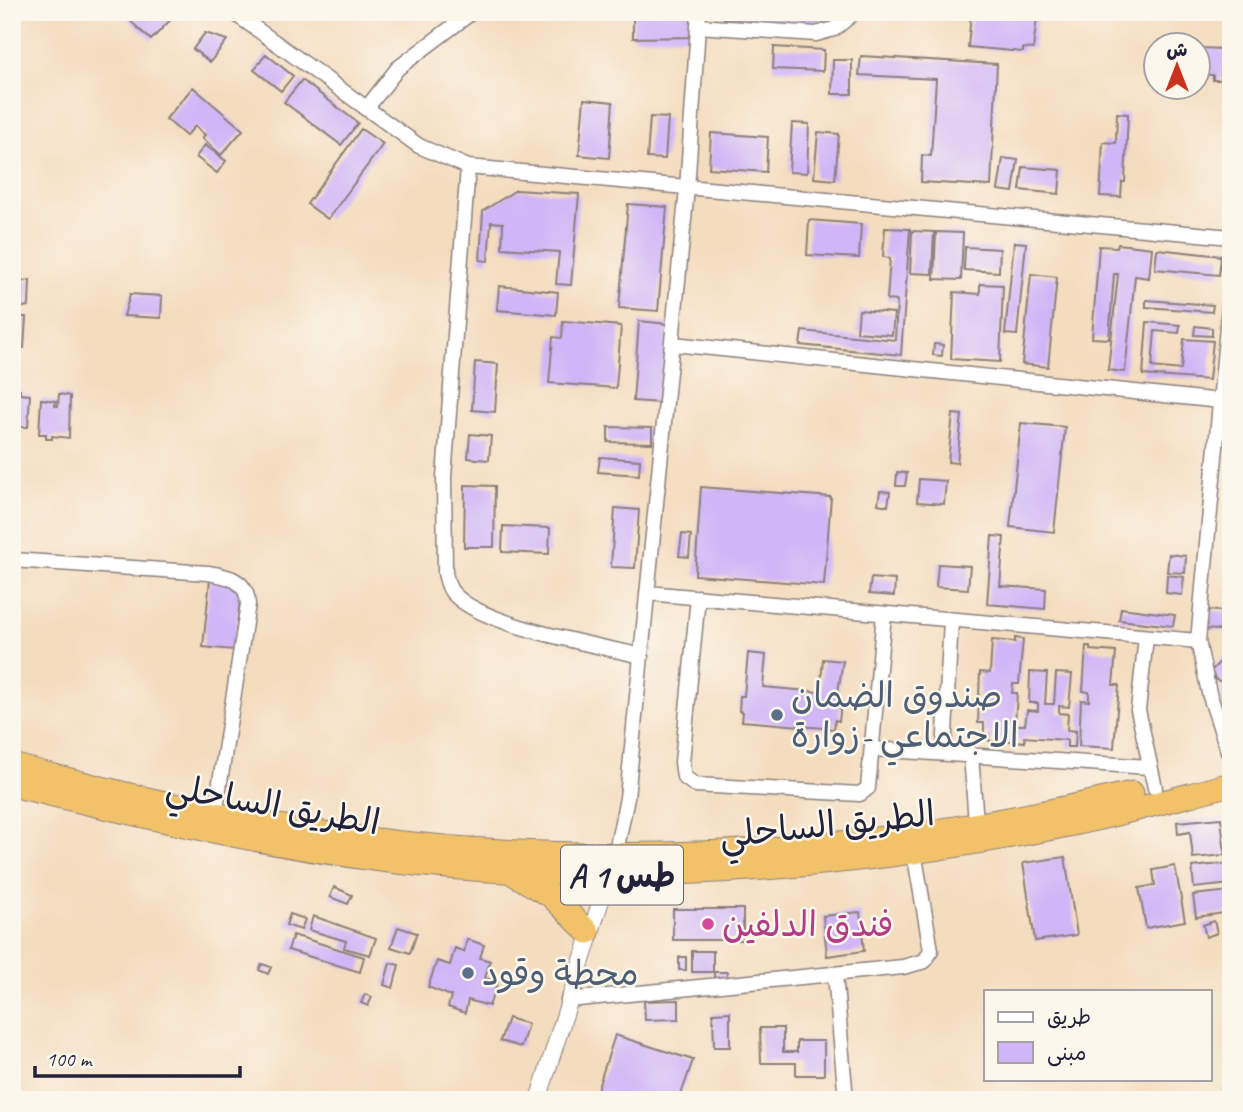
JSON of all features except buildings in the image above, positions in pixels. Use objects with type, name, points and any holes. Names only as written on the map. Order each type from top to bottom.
[{"type":"highway","name":"الطريق الساحلي","points":[[12,765],[215,814],[403,843],[612,866],[748,871],[914,852],[1070,825],[1231,784]]},
{"type":"highway","name":"الطريق الساحلي","points":[[12,785],[252,840],[391,861],[506,870],[612,866],[666,857],[791,848],[976,823],[1065,809],[1152,778],[1231,769]]},
{"type":"highway","points":[[506,870],[551,896],[588,932]]},
{"type":"street","points":[[233,12],[419,146],[468,167],[1231,237]]},
{"type":"street","points":[[366,110],[398,68],[472,12]]},
{"type":"street","points":[[538,1100],[588,932],[612,866],[627,798],[673,344],[698,19],[816,34],[834,29],[855,12]]},
{"type":"street","points":[[468,167],[444,477],[445,573],[449,588],[472,607],[517,625],[641,656]]},
{"type":"street","points":[[1231,284],[1198,641],[1209,693],[1231,760]]},
{"type":"street","points":[[673,344],[1221,401]]},
{"type":"street","points":[[12,560],[208,573],[230,577],[245,588],[248,604],[215,814]]},
{"type":"street","points":[[647,593],[1198,641]]},
{"type":"street","points":[[698,597],[682,762],[684,777],[695,785],[860,794],[868,788],[884,614]]},
{"type":"street","points":[[944,752],[951,620]]},
{"type":"street","points":[[872,749],[971,754],[1152,778],[1138,710],[1146,637]]},
{"type":"street","points":[[971,754],[976,823]]},
{"type":"street","points":[[568,1000],[903,967],[925,961],[931,950],[914,852]]},
{"type":"street","points":[[835,974],[846,1100]]},
{"type":"place","name":"صندوق الضمان الاجتماعي -زوارة","points":[[777,715]]},
{"type":"place","name":"فندق الدلفين","points":[[708,924]]},
{"type":"place","name":"محطة وقود","points":[[468,973]]}]
